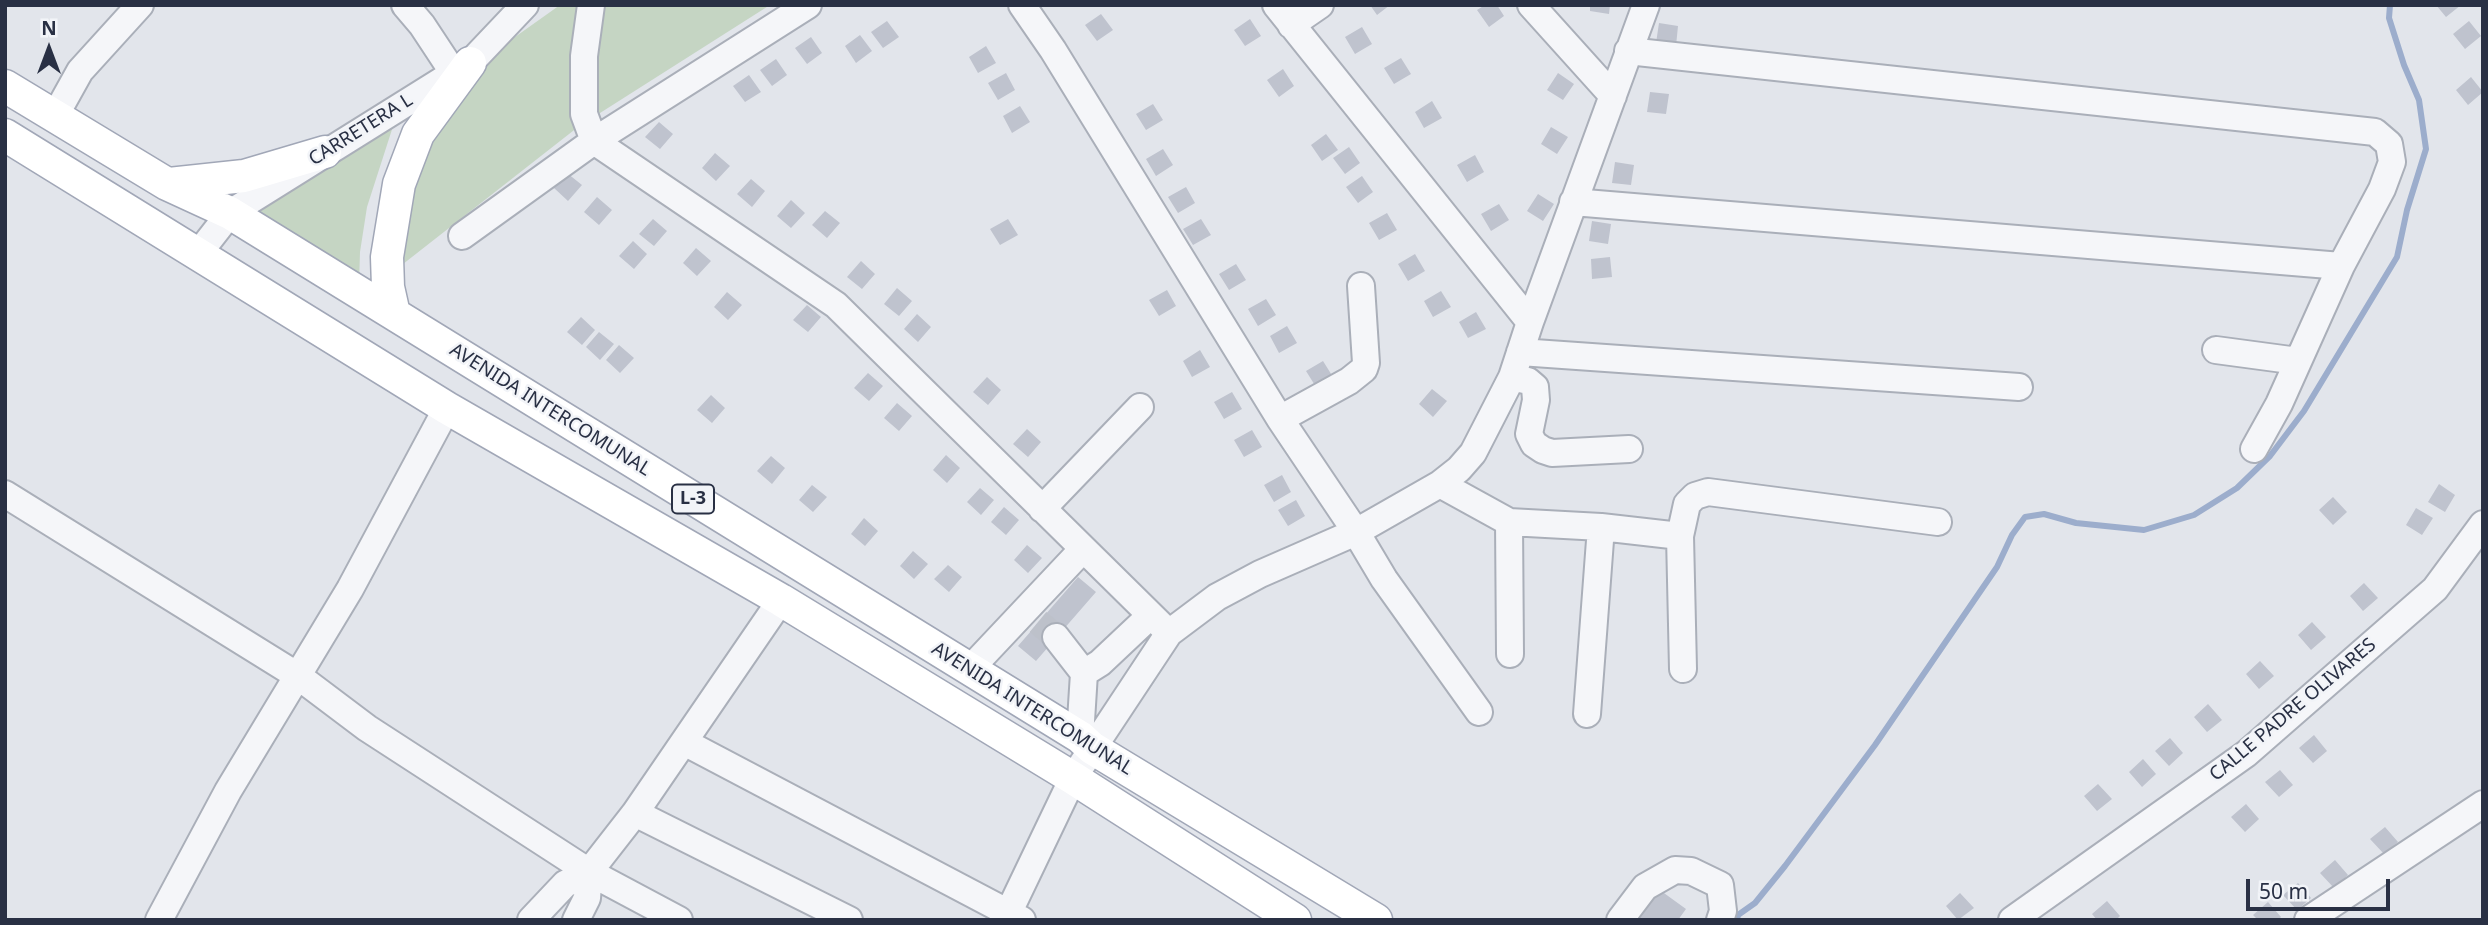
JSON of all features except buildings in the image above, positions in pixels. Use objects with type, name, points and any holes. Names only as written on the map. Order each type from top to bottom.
[{"type":"main road","points":[[394,314],[388,286],[387,257],[399,184],[418,134],[461,68]]},
{"type":"main road","name":"AVENIDA INTERCOMUNAL","points":[[5,86],[167,184],[230,213],[1376,920]]},
{"type":"main road","name":"AVENIDA INTERCOMUNAL","points":[[5,135],[447,408],[781,600],[1073,778],[1294,920]]},
{"type":"main road","points":[[167,184],[244,176],[324,152]]},
{"type":"street","points":[[55,116],[80,71],[140,5]]},
{"type":"street","points":[[405,5],[461,68]]},
{"type":"street","name":"CARRETERA L","points":[[198,254],[230,213],[461,68],[525,5]]},
{"type":"street","points":[[591,5],[584,56],[583,102],[584,114],[594,141],[836,305],[1159,625]]},
{"type":"street","points":[[462,236],[594,141],[808,5]]},
{"type":"street","points":[[1022,5],[1053,50],[1280,419],[1356,532],[1384,579],[1479,712]]},
{"type":"street","points":[[1320,5],[1284,15],[1530,322]]},
{"type":"street","points":[[1531,5],[1613,96]]},
{"type":"street","points":[[1084,673],[1159,625],[1260,574],[1356,532],[1440,484],[1473,453],[1512,377],[1646,5]]},
{"type":"street","points":[[1628,51],[2375,132],[2389,144],[2392,162],[2382,189],[2341,265],[2279,404],[2254,449]]},
{"type":"street","points":[[1573,202],[2341,265]]},
{"type":"street","points":[[1280,419],[1349,381],[1364,369],[1366,363],[1361,286]]},
{"type":"street","points":[[2216,351],[2298,361]]},
{"type":"street","points":[[1520,352],[2019,387]]},
{"type":"street","points":[[1512,377],[1528,381],[1535,387],[1536,400],[1529,434],[1534,444],[1543,450],[1552,453],[1629,449]]},
{"type":"street","points":[[1042,509],[1140,407]]},
{"type":"street","points":[[159,920],[228,791],[350,589],[447,408]]},
{"type":"street","points":[[1440,484],[1509,522],[1601,527],[1680,536]]},
{"type":"street","points":[[1682,669],[1680,536],[1687,504],[1695,496],[1708,492],[1938,522]]},
{"type":"street","points":[[5,494],[298,676],[367,728],[589,872],[679,920]]},
{"type":"street","points":[[1509,522],[1510,654]]},
{"type":"street","name":"CALLE PADRE OLIVARES","points":[[2012,920],[2246,754],[2435,589],[2483,524]]},
{"type":"street","points":[[1587,714],[1601,527]]},
{"type":"street","points":[[970,670],[1038,625],[1083,549]]},
{"type":"street","points":[[531,920],[565,884],[589,872],[635,813],[781,600]]},
{"type":"street","points":[[1038,625],[1084,673],[1086,742]]},
{"type":"street","points":[[684,742],[1012,917],[1086,742],[1159,625]]},
{"type":"street","points":[[2308,920],[2483,804]]},
{"type":"street","points":[[635,813],[849,920]]},
{"type":"street","points":[[1620,920],[1645,887],[1675,870],[1691,872],[1720,885],[1723,911],[1720,920]]},
{"type":"street","points":[[576,920],[587,898],[589,872]]},
{"type":"green space","points":[[560,5],[770,5],[578,127],[389,275],[392,228],[446,86]]},
{"type":"green space","points":[[389,113],[396,117],[367,207],[360,252],[359,285],[256,215]]},
{"type":"waterway","points":[[1737,920],[1738,915],[1755,903],[1785,866],[1875,745],[1997,567],[2012,535],[2025,517],[2044,514],[2076,523],[2144,530],[2194,515],[2237,488],[2270,456],[2304,411],[2397,257],[2407,210],[2426,149],[2419,100],[2389,18],[2390,5]]},
{"type":"tunnel","points":[[1038,622],[1056,637]]}]
